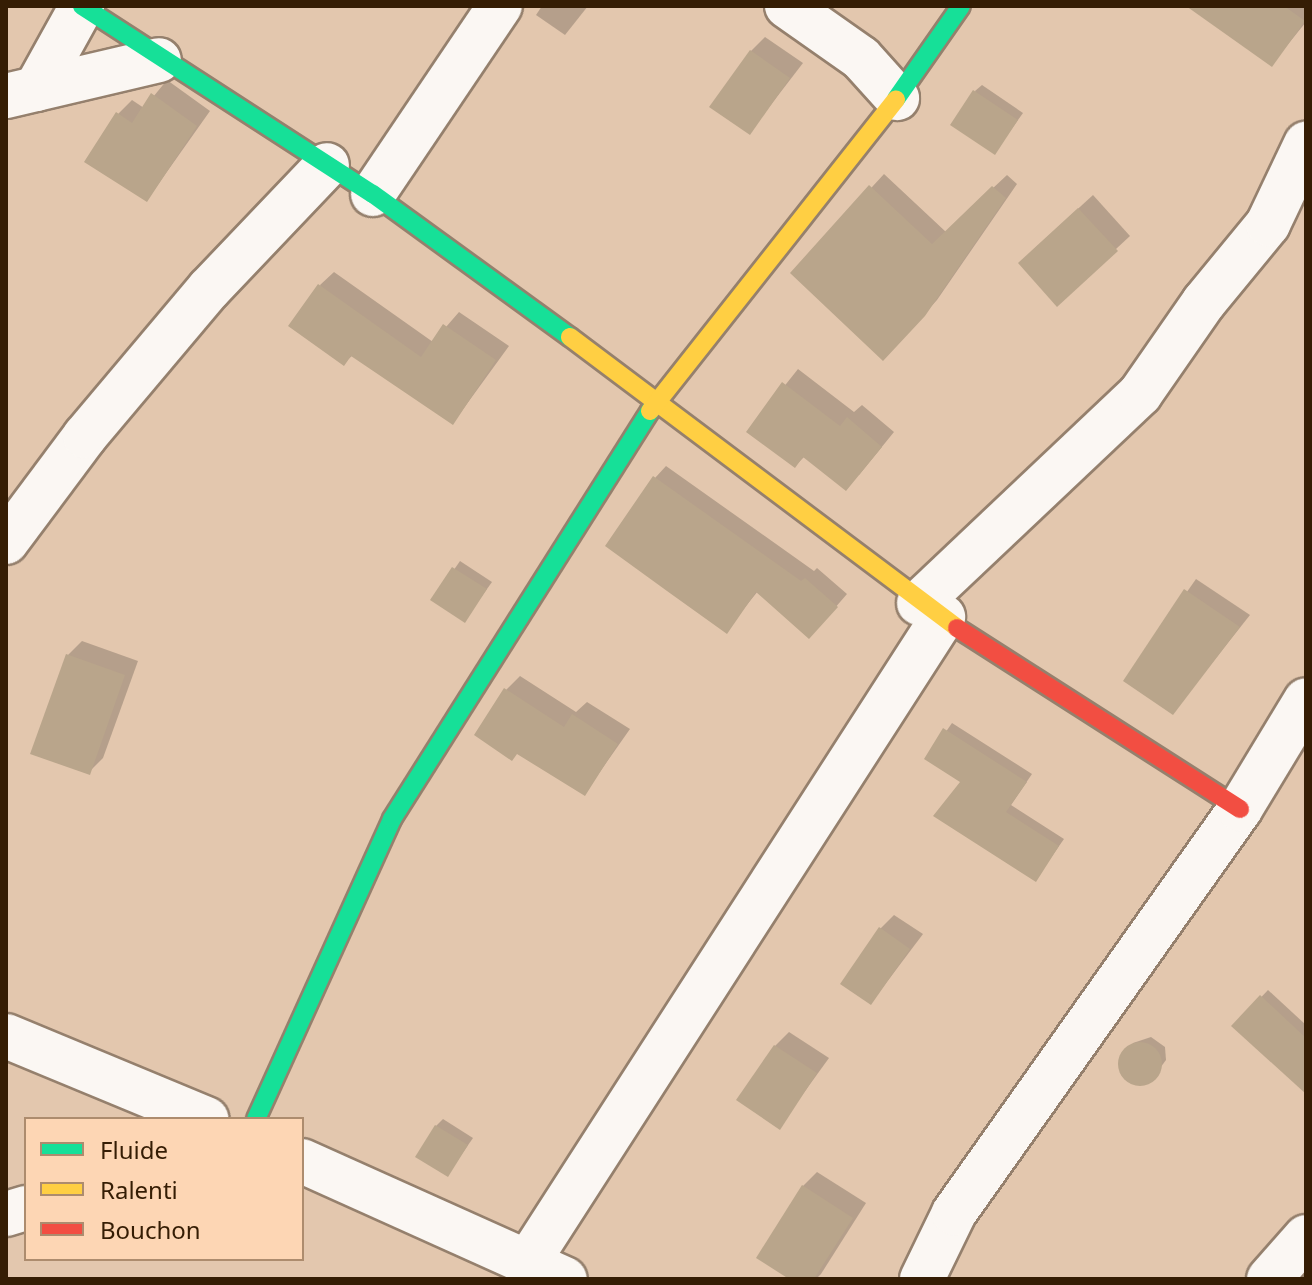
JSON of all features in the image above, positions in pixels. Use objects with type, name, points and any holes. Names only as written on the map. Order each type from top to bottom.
[{"type":"street","points":[[21,93],[82,6],[159,60],[373,194],[657,400],[931,610],[1240,809]]},
{"type":"street","points":[[373,194],[500,6]]},
{"type":"street","points":[[787,6],[861,58],[897,98]]},
{"type":"street","points":[[257,1117],[392,819],[657,400],[897,98],[961,6]]},
{"type":"street","points":[[21,93],[159,60]]},
{"type":"street","points":[[304,1162],[547,1270],[931,610],[1140,394],[1204,302],[1268,224],[1306,144]]},
{"type":"street","points":[[6,542],[85,436],[189,312],[327,165]]},
{"type":"street","points":[[922,1279],[954,1213],[1240,809],[1306,700]]},
{"type":"street","points":[[6,1036],[201,1117]]},
{"type":"street","points":[[1269,1279],[1306,1237]]},
{"type":"building","points":[[1186,6],[1284,6],[1305,21],[1272,67]]},
{"type":"building","points":[[750,50],[790,78],[750,135],[709,107]]},
{"type":"building","points":[[973,90],[1018,120],[995,155],[950,125]]},
{"type":"building","points":[[151,93],[197,126],[147,202],[84,162],[116,112],[132,123]]},
{"type":"building","points":[[869,185],[932,244],[992,186],[1006,198],[925,316],[883,361],[790,273]]},
{"type":"building","points":[[1078,208],[1118,251],[1057,307],[1018,263]]},
{"type":"building","points":[[318,284],[421,357],[443,324],[496,360],[453,425],[351,356],[344,366],[288,326]]},
{"type":"building","points":[[782,382],[840,426],[847,417],[882,447],[846,491],[803,457],[795,468],[746,432]]},
{"type":"building","points":[[653,476],[801,581],[805,578],[838,607],[809,639],[756,592],[727,634],[605,546]]},
{"type":"building","points":[[452,567],[487,589],[465,623],[430,600]]},
{"type":"building","points":[[1184,589],[1240,627],[1173,715],[1123,681]]},
{"type":"building","points":[[66,654],[125,675],[90,775],[30,754]]},
{"type":"building","points":[[504,688],[564,727],[572,714],[618,744],[585,796],[517,754],[512,761],[474,735]]},
{"type":"building","points":[[943,728],[1027,782],[1006,812],[1059,846],[1036,882],[933,816],[960,782],[924,759]]},
{"type":"building","points":[[879,927],[910,949],[871,1005],[840,984]]},
{"type":"building","points":[[1260,995],[1306,1038],[1306,1094],[1231,1026]]},
{"type":"building","points":[[1140,1042],[1155,1049],[1162,1064],[1155,1079],[1140,1086],[1125,1079],[1118,1064],[1125,1049]]},
{"type":"building","points":[[774,1045],[817,1073],[780,1130],[736,1100]]},
{"type":"building","points":[[435,1125],[468,1145],[448,1177],[415,1157]]},
{"type":"building","points":[[802,1185],[853,1218],[814,1279],[789,1279],[756,1258]]},
{"type":"traffic: fast","points":[[82,6],[373,194],[570,337]]},
{"type":"traffic: fast","points":[[896,99],[961,6]]},
{"type":"traffic: fast","points":[[257,1117],[392,819],[650,411]]},
{"type":"traffic: slow","points":[[650,411],[896,99]]},
{"type":"traffic: slow","points":[[570,337],[957,628]]},
{"type":"traffic: jam","points":[[957,628],[1240,809]]}]
